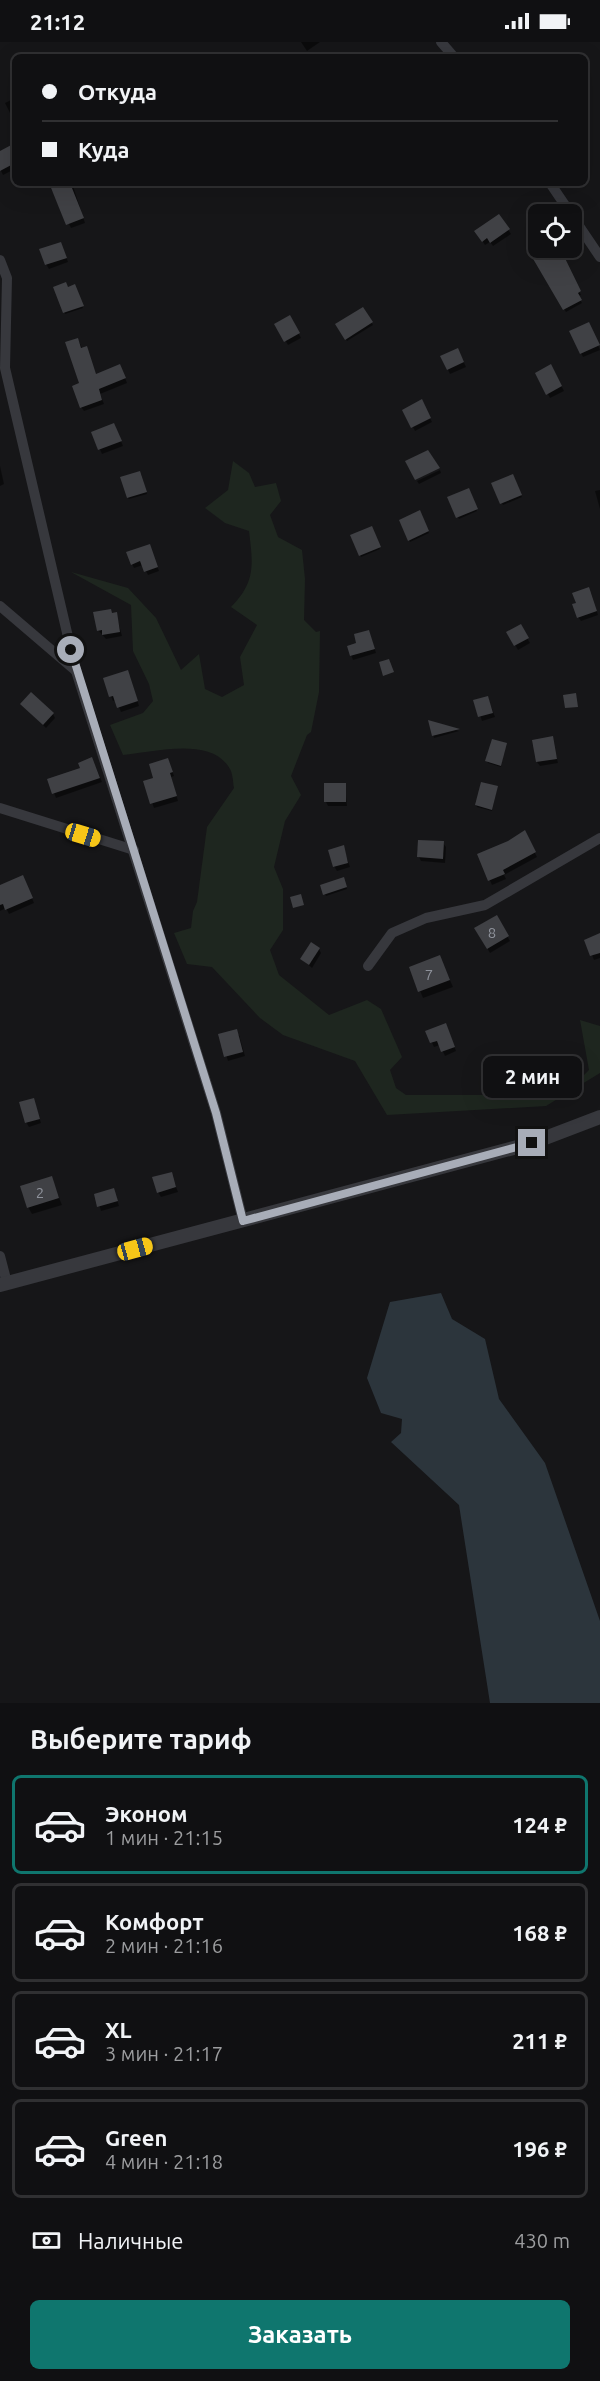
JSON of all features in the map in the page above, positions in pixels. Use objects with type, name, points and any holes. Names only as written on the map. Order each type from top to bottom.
[{"type":"street","points":[[441,42],[451,54]]},
{"type":"street","points":[[552,186],[600,257]]},
{"type":"street","points":[[0,260],[7,278],[5,368],[76,672],[216,1113],[243,1221]]},
{"type":"street","points":[[0,606],[76,672]]},
{"type":"street","points":[[0,808],[134,850]]},
{"type":"street","points":[[368,966],[392,933],[426,918],[485,905],[600,838]]},
{"type":"street","points":[[0,1256],[4,1284],[532,1143],[600,1117]]},
{"type":"shaded area","points":[[233,461],[249,473],[255,487],[276,483],[281,501],[270,515],[278,537],[302,550],[305,579],[304,620],[316,632],[320,631],[319,692],[311,732],[307,735],[291,776],[301,795],[285,821],[274,867],[283,889],[283,930],[270,950],[279,975],[329,1015],[367,1000],[381,1009],[402,1057],[390,1070],[396,1088],[406,1095],[539,1095],[576,1083],[589,1070],[580,1020],[600,1026],[600,1073],[546,1106],[387,1115],[355,1061],[283,1035],[260,1018],[212,967],[187,964],[174,933],[191,928],[193,911],[197,902],[207,827],[234,788],[232,773],[222,759],[210,752],[196,749],[166,749],[123,755],[110,725],[143,713],[153,701],[149,684],[133,651],[131,605],[71,572],[128,588],[156,618],[181,670],[199,654],[205,689],[222,697],[244,685],[240,657],[257,625],[231,607],[249,581],[252,563],[249,531],[225,523],[205,508],[228,490]]},
{"type":"shaded area","points":[[441,1293],[452,1319],[485,1339],[499,1399],[545,1463],[600,1621],[600,1703],[490,1703],[459,1505],[391,1442],[401,1433],[402,1419],[381,1413],[367,1378],[390,1302]]},
{"type":"building","points":[[12,145],[12,165],[0,171],[0,151]]},
{"type":"building","points":[[50,186],[71,186],[84,218],[66,225]]},
{"type":"building","points":[[499,214],[510,229],[490,243],[487,238],[482,242],[474,231]]},
{"type":"building","points":[[61,242],[67,258],[45,265],[39,249]]},
{"type":"building","points":[[533,258],[565,258],[581,291],[578,293],[582,300],[563,310]]},
{"type":"building","points":[[66,282],[68,287],[75,284],[84,306],[63,313],[53,287]]},
{"type":"building","points":[[363,307],[373,322],[345,340],[335,324]]},
{"type":"building","points":[[290,315],[300,333],[284,342],[274,324]]},
{"type":"building","points":[[589,322],[600,345],[580,354],[569,331]]},
{"type":"building","points":[[78,338],[81,348],[87,346],[96,374],[120,364],[126,378],[99,389],[102,400],[80,408],[72,386],[79,383],[65,342]]},
{"type":"building","points":[[458,348],[464,362],[447,370],[440,356]]},
{"type":"building","points":[[551,364],[562,386],[546,395],[535,373]]},
{"type":"building","points":[[422,399],[431,418],[411,428],[402,410]]},
{"type":"building","points":[[114,423],[122,441],[98,450],[91,432]]},
{"type":"building","points":[[428,450],[440,468],[415,480],[405,461]]},
{"type":"building","points":[[140,471],[147,492],[127,498],[120,477]]},
{"type":"building","points":[[513,474],[522,495],[500,504],[491,483]]},
{"type":"building","points":[[469,488],[478,509],[456,518],[447,497]]},
{"type":"building","points":[[420,510],[429,531],[408,541],[399,520]]},
{"type":"building","points":[[372,526],[381,547],[359,556],[350,535]]},
{"type":"building","points":[[150,544],[158,567],[144,572],[140,561],[131,565],[126,552]]},
{"type":"building","points":[[589,587],[597,611],[577,618],[572,604],[576,603],[572,593]]},
{"type":"building","points":[[111,609],[112,613],[117,612],[120,632],[102,635],[102,630],[97,631],[93,612]]},
{"type":"building","points":[[521,624],[529,638],[514,646],[506,632]]},
{"type":"building","points":[[369,630],[375,649],[350,656],[347,646],[356,643],[354,634]]},
{"type":"building","points":[[389,659],[394,672],[383,676],[379,662]]},
{"type":"building","points":[[128,670],[138,701],[117,708],[113,696],[109,697],[103,678]]},
{"type":"building","points":[[31,692],[54,713],[43,725],[20,704]]},
{"type":"building","points":[[576,693],[578,707],[565,708],[563,695]]},
{"type":"building","points":[[488,696],[493,713],[478,717],[473,700]]},
{"type":"building","points":[[428,720],[460,729],[432,736]]},
{"type":"building","points":[[553,736],[557,759],[536,762],[532,740]]},
{"type":"building","points":[[492,739],[507,743],[501,766],[485,761]]},
{"type":"building","points":[[92,757],[100,778],[52,794],[47,779],[80,768],[78,763]]},
{"type":"building","points":[[168,758],[177,796],[150,804],[143,781],[153,778],[149,764]]},
{"type":"building","points":[[481,782],[498,786],[492,810],[475,805]]},
{"type":"building","points":[[324,783],[346,783],[346,802],[324,802]]},
{"type":"building","points":[[525,830],[536,852],[503,870],[505,874],[488,881],[477,854],[508,841]]},
{"type":"building","points":[[418,840],[444,841],[443,859],[417,857]]},
{"type":"building","points":[[344,845],[348,863],[333,867],[328,850]]},
{"type":"building","points":[[23,875],[33,898],[5,910],[3,904],[0,905],[0,885]]},
{"type":"building","points":[[344,877],[347,887],[323,895],[320,885]]},
{"type":"building","points":[[301,894],[304,905],[293,908],[290,897]]},
{"type":"building","points":[[497,915],[509,936],[487,949],[474,928]]},
{"type":"building","points":[[600,933],[600,953],[590,956],[584,940]]},
{"type":"building","points":[[311,942],[320,948],[309,965],[300,959]]},
{"type":"building","points":[[440,955],[450,980],[418,992],[409,967]]},
{"type":"building","points":[[446,1023],[455,1047],[441,1052],[437,1041],[430,1043],[425,1031]]},
{"type":"building","points":[[237,1029],[243,1052],[224,1057],[218,1034]]},
{"type":"building","points":[[558,1066],[566,1083],[546,1091],[539,1075]]},
{"type":"building","points":[[34,1098],[40,1119],[25,1123],[19,1102]]},
{"type":"building","points":[[172,1172],[176,1187],[157,1193],[152,1177]]},
{"type":"building","points":[[52,1176],[59,1198],[27,1208],[20,1186]]},
{"type":"building","points":[[114,1188],[118,1201],[97,1207],[94,1194]]},
{"type":"route","points":[[71,650],[76,672],[216,1113],[243,1221],[532,1143]]}]
